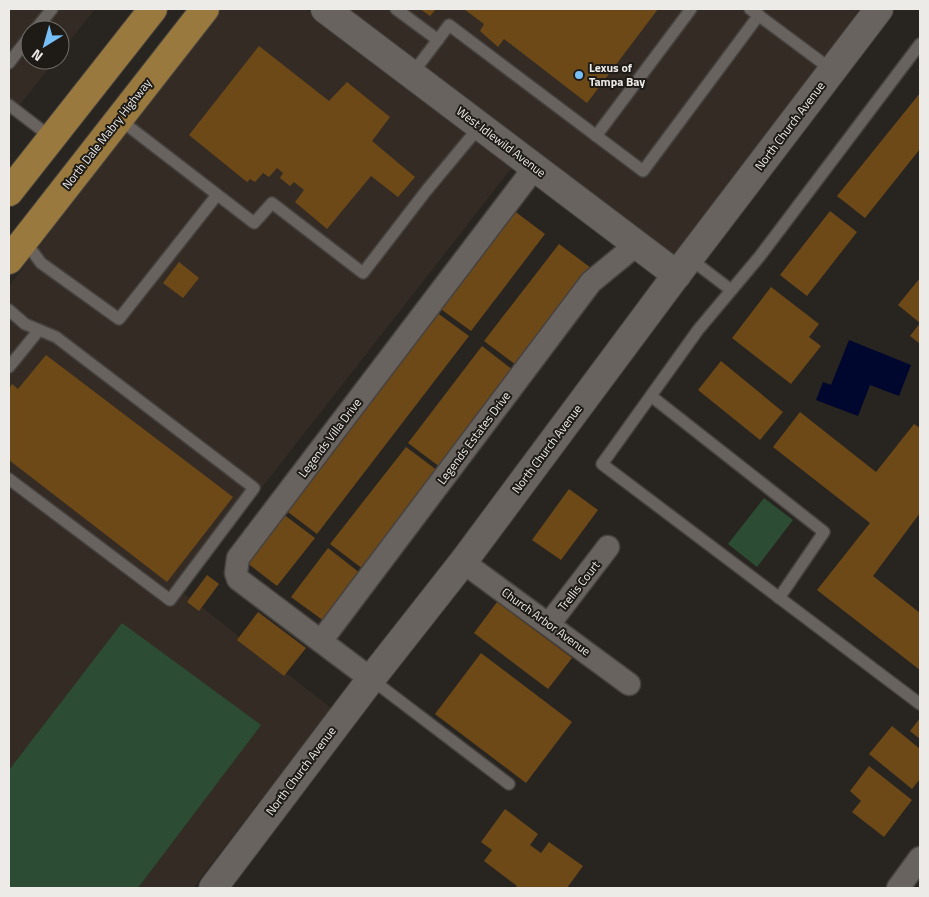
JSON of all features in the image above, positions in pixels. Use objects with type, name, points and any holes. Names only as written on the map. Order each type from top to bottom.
[{"type":"main road","points":[[12,182],[46,145],[153,9]]},
{"type":"main road","points":[[184,35],[196,9]]},
{"type":"main road","name":"North Dale Mabry Highway","points":[[16,250],[205,9]]},
{"type":"main road","points":[[16,250],[25,202],[46,145]]},
{"type":"street","name":"West Idlewild Avenue","points":[[325,9],[636,244],[683,267]]},
{"type":"street","name":"North Church Avenue","points":[[213,888],[371,679],[463,562],[683,267],[879,9]]},
{"type":"street","name":"Legends Villa Drive","points":[[371,679],[238,579],[236,573],[238,558],[535,168]]},
{"type":"street","name":"Legends Estates Drive","points":[[321,641],[591,282],[636,244]]},
{"type":"street","name":"Trellis Court","points":[[549,624],[608,547]]},
{"type":"street","name":"Church Arbor Avenue","points":[[463,562],[629,684]]},
{"type":"street","points":[[898,888],[920,858]]},
{"type":"lane","points":[[43,20],[52,9]]},
{"type":"lane","points":[[396,9],[438,40]]},
{"type":"lane","points":[[596,136],[691,9]]},
{"type":"lane","points":[[412,74],[449,25],[643,171],[754,12],[832,70]]},
{"type":"lane","points":[[920,44],[760,256],[698,330],[602,464],[920,704]]},
{"type":"lane","points":[[9,63],[20,49]]},
{"type":"lane","points":[[9,105],[46,145]]},
{"type":"lane","points":[[118,120],[254,223],[272,202],[363,273],[426,191],[480,126]]},
{"type":"lane","points":[[16,250],[41,263],[120,319],[217,194]]},
{"type":"lane","points":[[683,267],[731,290]]},
{"type":"lane","points":[[9,310],[25,324],[56,337],[254,488],[170,600],[9,479]]},
{"type":"lane","points":[[9,367],[39,330]]},
{"type":"lane","points":[[651,396],[824,532],[779,598]]},
{"type":"lane","points":[[371,679],[509,784]]},
{"type":"shaded area","points":[[9,9],[95,9],[70,40],[70,20],[20,20],[20,70],[47,70],[9,119]]},
{"type":"shaded area","points":[[220,9],[306,9],[514,165],[181,591],[331,708],[193,888],[138,888],[260,725],[122,624],[9,770],[9,286]]},
{"type":"shaded area","points":[[343,9],[859,9],[774,131],[676,260]]},
{"type":"green space","points":[[764,498],[793,520],[757,567],[728,544]]},
{"type":"green space","points":[[122,623],[261,725],[138,888],[9,888],[9,770]]},
{"type":"water","points":[[849,340],[911,365],[899,396],[870,385],[858,416],[816,400],[823,382],[831,385]]},
{"type":"building","points":[[420,9],[436,9],[430,16]]},
{"type":"building","name":"Lexus of Tampa Bay","points":[[464,9],[658,9],[587,103],[504,39],[498,47],[480,31],[484,24]]},
{"type":"building","points":[[259,46],[329,101],[347,82],[390,117],[372,141],[415,177],[398,197],[371,176],[327,229],[295,202],[304,190],[294,182],[290,186],[280,178],[283,173],[277,168],[269,177],[263,173],[255,182],[250,179],[247,182],[189,135]]},
{"type":"building","points":[[920,93],[920,149],[865,218],[837,196]]},
{"type":"building","points":[[513,210],[545,234],[471,331],[438,307]]},
{"type":"building","points":[[830,211],[857,232],[807,296],[780,275]]},
{"type":"building","points":[[559,244],[591,268],[516,365],[484,341]]},
{"type":"building","points":[[179,262],[199,278],[183,298],[163,283]]},
{"type":"building","points":[[920,278],[920,323],[898,305]]},
{"type":"building","points":[[771,287],[819,324],[809,337],[821,346],[791,384],[732,338]]},
{"type":"building","points":[[436,312],[469,336],[317,534],[284,509]]},
{"type":"building","points":[[920,323],[920,342],[919,343],[910,336]]},
{"type":"building","points":[[482,346],[513,370],[440,467],[408,443]]},
{"type":"building","points":[[46,355],[233,497],[167,582],[9,460],[9,389],[12,384],[18,389]]},
{"type":"building","points":[[721,361],[783,412],[760,440],[698,390]]},
{"type":"building","points":[[800,412],[876,472],[914,424],[920,428],[920,513],[873,576],[920,613],[920,670],[817,590],[870,523],[773,447]]},
{"type":"building","points":[[406,447],[438,471],[363,569],[330,544]]},
{"type":"building","points":[[569,489],[598,510],[561,560],[532,540]]},
{"type":"building","points":[[283,514],[315,538],[277,586],[246,562]]},
{"type":"building","points":[[328,548],[360,573],[324,621],[291,597]]},
{"type":"building","points":[[207,575],[219,584],[199,611],[187,602]]},
{"type":"building","points":[[497,602],[572,658],[548,689],[474,633]]},
{"type":"building","points":[[258,612],[306,648],[284,676],[237,640]]},
{"type":"building","points":[[481,653],[572,722],[526,783],[435,714]]},
{"type":"building","points":[[920,718],[920,739],[910,731]]},
{"type":"building","points":[[892,726],[920,749],[920,779],[912,789],[869,754]]},
{"type":"building","points":[[869,766],[912,800],[884,837],[852,812],[861,801],[850,791]]},
{"type":"building","points":[[505,809],[538,834],[530,845],[541,853],[549,842],[583,866],[567,888],[515,888],[517,886],[484,861],[492,850],[481,842]]},
{"type":"place","name":"Lexus of Tampa Bay","points":[[579,75]]}]
